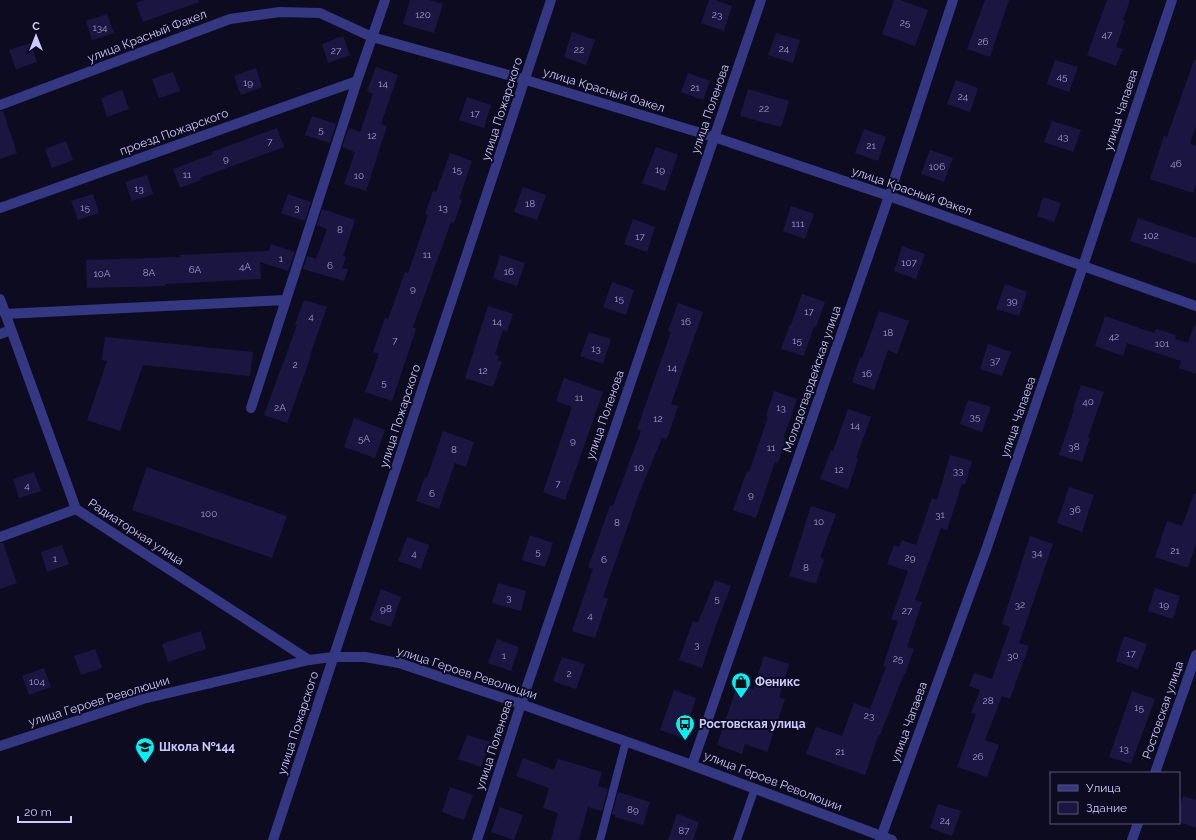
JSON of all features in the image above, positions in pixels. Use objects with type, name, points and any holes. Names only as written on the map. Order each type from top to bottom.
[{"type":"street","points":[[252,408],[356,81],[385,0]]},
{"type":"street","name":"улица Пожарского","points":[[273,840],[526,80],[551,0]]},
{"type":"street","name":"улица Поленова","points":[[477,840],[521,704],[760,0]]},
{"type":"street","name":"Молодогвардейская улица","points":[[692,765],[889,196],[953,0]]},
{"type":"street","name":"улица Чапаева","points":[[881,838],[986,550],[1172,0]]},
{"type":"street","name":"улица Красный Факел","points":[[0,105],[230,19],[280,12],[320,13],[372,37],[526,80],[714,137],[889,196],[1196,306]]},
{"type":"street","name":"проезд Пожарского","points":[[0,208],[356,81]]},
{"type":"street","name":"Радиаторная улица","points":[[0,299],[76,509],[309,660]]},
{"type":"street","points":[[5,314],[286,300]]},
{"type":"street","points":[[0,334],[11,330]]},
{"type":"street","points":[[0,537],[76,509]]},
{"type":"street","name":"Ростовская улица","points":[[1156,772],[1196,655]]},
{"type":"street","name":"улица Героев Революции","points":[[0,746],[143,698],[309,660],[333,657],[365,657],[399,662],[521,704],[755,788],[881,838],[892,840]]},
{"type":"street","points":[[1132,840],[1138,824]]},
{"type":"lane","points":[[600,840],[626,741]]},
{"type":"lane","points":[[738,840],[755,788]]},
{"type":"building","points":[[144,0],[199,0],[199,2],[143,22],[136,3]]},
{"type":"building","points":[[410,0],[429,0],[443,4],[434,33],[403,24]]},
{"type":"building","points":[[709,0],[715,0],[732,6],[724,31],[701,23]]},
{"type":"building","points":[[894,0],[900,0],[928,10],[915,46],[882,34]]},
{"type":"building","points":[[985,0],[1009,0],[990,57],[967,49]]},
{"type":"building","points":[[1107,0],[1130,0],[1123,20],[1125,21],[1116,47],[1123,49],[1116,66],[1087,55]]},
{"type":"building","points":[[107,14],[114,33],[92,40],[86,21]]},
{"type":"building","points":[[572,32],[595,40],[586,65],[564,57]]},
{"type":"building","points":[[776,33],[800,40],[793,63],[768,55]]},
{"type":"building","points":[[343,36],[350,55],[328,63],[322,44]]},
{"type":"building","points":[[31,43],[37,62],[16,69],[9,50]]},
{"type":"building","points":[[1055,60],[1078,67],[1069,92],[1047,84]]},
{"type":"building","points":[[1194,60],[1196,60],[1196,126],[1190,144],[1196,146],[1196,184],[1193,193],[1150,179],[1164,136],[1167,137]]},
{"type":"building","points":[[376,67],[398,75],[381,124],[387,126],[366,191],[344,184],[355,152],[342,147],[349,128],[360,132],[373,94],[367,91]]},
{"type":"building","points":[[256,68],[262,87],[241,95],[234,76]]},
{"type":"building","points":[[173,72],[180,91],[159,98],[152,79]]},
{"type":"building","points":[[688,73],[710,81],[703,100],[681,92]]},
{"type":"building","points":[[956,80],[978,88],[970,112],[947,104]]},
{"type":"building","points":[[748,89],[789,101],[781,127],[740,116]]},
{"type":"building","points":[[122,90],[129,109],[107,117],[101,98]]},
{"type":"building","points":[[467,97],[491,105],[484,128],[459,120]]},
{"type":"building","points":[[0,111],[3,111],[17,153],[0,159]]},
{"type":"building","points":[[312,116],[336,124],[330,143],[305,135]]},
{"type":"building","points":[[1052,121],[1081,130],[1073,152],[1044,142]]},
{"type":"building","points":[[277,128],[284,147],[200,178],[201,180],[180,188],[173,169],[213,154],[212,152]]},
{"type":"building","points":[[864,129],[886,137],[878,161],[855,153]]},
{"type":"building","points":[[66,141],[73,160],[52,168],[45,149]]},
{"type":"building","points":[[656,147],[678,155],[665,191],[642,183]]},
{"type":"building","points":[[930,150],[953,158],[944,182],[921,174]]},
{"type":"building","points":[[450,153],[472,161],[459,199],[462,200],[454,223],[451,222],[413,327],[416,329],[392,401],[365,392],[379,354],[373,352],[385,318],[388,319],[405,272],[408,273],[428,215],[425,214],[433,191],[436,192]]},
{"type":"building","points":[[147,175],[153,194],[132,201],[125,182]]},
{"type":"building","points":[[523,187],[546,195],[537,220],[514,212]]},
{"type":"building","points":[[93,194],[99,213],[78,220],[71,201]]},
{"type":"building","points":[[288,194],[311,202],[305,221],[281,213]]},
{"type":"building","points":[[1043,197],[1061,203],[1054,222],[1037,216]]},
{"type":"building","points":[[791,206],[814,214],[805,239],[783,231]]},
{"type":"building","points":[[322,209],[355,220],[343,256],[346,257],[342,268],[348,269],[344,281],[303,269],[307,256],[316,259],[327,229],[317,225]]},
{"type":"building","points":[[1138,218],[1196,238],[1196,264],[1130,241]]},
{"type":"building","points":[[633,219],[655,227],[647,252],[624,244]]},
{"type":"building","points":[[271,244],[295,252],[288,271],[260,262],[261,279],[165,284],[165,286],[87,288],[86,260],[180,257],[180,255],[269,251]]},
{"type":"building","points":[[902,246],[925,254],[916,279],[894,271]]},
{"type":"building","points":[[500,255],[525,263],[517,286],[493,278]]},
{"type":"building","points":[[612,282],[634,290],[626,315],[603,307]]},
{"type":"building","points":[[1005,284],[1027,292],[1019,316],[996,309]]},
{"type":"building","points":[[802,294],[825,302],[816,327],[814,326],[804,356],[781,349]]},
{"type":"building","points":[[304,300],[327,307],[287,423],[264,415],[297,325],[295,324]]},
{"type":"building","points":[[678,303],[703,312],[671,404],[678,406],[667,439],[662,438],[640,491],[603,597],[608,599],[595,638],[572,631],[593,569],[588,567],[610,506],[613,506],[641,431],[637,429],[671,332],[668,331]]},
{"type":"building","points":[[488,306],[513,314],[507,331],[503,330],[495,354],[499,356],[498,360],[502,362],[493,387],[465,378]]},
{"type":"building","points":[[879,311],[909,321],[897,354],[888,350],[874,390],[852,382],[860,357],[862,358]]},
{"type":"building","points":[[1105,316],[1154,333],[1156,329],[1176,335],[1175,339],[1188,343],[1194,325],[1196,326],[1196,374],[1179,368],[1181,361],[1127,343],[1123,356],[1095,346]]},
{"type":"building","points":[[589,332],[611,339],[603,364],[580,356]]},
{"type":"building","points":[[105,337],[253,352],[250,376],[143,365],[120,431],[87,420],[107,361],[102,360]]},
{"type":"building","points":[[988,344],[1011,352],[1002,376],[980,369]]},
{"type":"building","points":[[564,378],[603,392],[565,500],[543,492],[572,407],[556,401]]},
{"type":"building","points":[[1081,385],[1104,392],[1088,437],[1090,438],[1082,462],[1059,455]]},
{"type":"building","points":[[774,391],[797,399],[784,437],[786,438],[778,463],[775,462],[756,518],[733,510],[747,471],[749,472],[768,417],[766,416]]},
{"type":"building","points":[[968,400],[991,407],[982,432],[960,424]]},
{"type":"building","points":[[848,409],[871,417],[856,458],[858,459],[848,489],[820,479],[831,450],[833,451]]},
{"type":"building","points":[[354,418],[385,430],[375,458],[344,447]]},
{"type":"building","points":[[443,431],[474,442],[466,467],[455,463],[439,509],[416,501],[425,477],[427,478]]},
{"type":"building","points":[[950,455],[972,461],[965,485],[962,484],[947,530],[941,528],[915,600],[922,602],[907,647],[914,649],[880,735],[879,734],[865,775],[806,754],[816,727],[842,736],[854,703],[870,709],[886,667],[883,666],[898,621],[891,619],[908,571],[887,564],[894,545],[899,547],[902,540],[916,545],[932,498],[937,500]]},
{"type":"building","points":[[147,467],[287,516],[272,558],[132,510]]},
{"type":"building","points":[[34,472],[41,491],[19,498],[13,479]]},
{"type":"building","points":[[1069,487],[1094,495],[1082,532],[1057,523]]},
{"type":"building","points":[[1194,494],[1196,494],[1196,544],[1188,568],[1155,557],[1167,521],[1182,526]]},
{"type":"building","points":[[811,506],[836,514],[820,558],[824,559],[816,584],[789,576]]},
{"type":"building","points":[[530,535],[553,543],[545,567],[522,560]]},
{"type":"building","points":[[1030,536],[1053,544],[1019,643],[1029,646],[1010,699],[1002,696],[985,740],[999,745],[987,777],[957,767],[976,714],[971,713],[980,690],[969,686],[974,673],[992,679],[1010,627],[1002,624]]},
{"type":"building","points":[[407,537],[429,545],[421,569],[398,561]]},
{"type":"building","points":[[0,543],[3,543],[17,583],[0,589]]},
{"type":"building","points":[[62,545],[69,564],[47,572],[41,552]]},
{"type":"building","points":[[715,580],[731,586],[702,668],[679,660],[693,621],[698,623]]},
{"type":"building","points":[[498,583],[526,591],[521,611],[492,603]]},
{"type":"building","points":[[1155,588],[1180,596],[1173,619],[1148,611]]},
{"type":"building","points":[[381,589],[401,597],[391,627],[370,620]]},
{"type":"building","points":[[201,631],[206,649],[168,662],[162,644]]},
{"type":"building","points":[[1124,636],[1147,644],[1138,669],[1116,661]]},
{"type":"building","points":[[497,639],[519,647],[511,671],[488,663]]},
{"type":"building","points":[[95,649],[102,668],[81,675],[74,656]]},
{"type":"building","points":[[764,656],[789,664],[779,697],[785,699],[767,752],[745,744],[742,754],[717,745],[738,683],[753,689]]},
{"type":"building","points":[[562,657],[585,664],[576,689],[553,681]]},
{"type":"building","points":[[44,668],[51,687],[29,695],[22,676]]},
{"type":"building","points":[[674,690],[696,698],[683,738],[660,730]]},
{"type":"building","points":[[1132,691],[1155,699],[1131,764],[1109,757]]},
{"type":"building","points":[[467,735],[490,742],[481,767],[458,759]]},
{"type":"building","points":[[523,758],[554,770],[558,759],[602,772],[598,786],[608,789],[602,811],[588,807],[579,840],[551,840],[558,813],[543,808],[549,788],[516,776]]},
{"type":"building","points":[[450,787],[473,795],[464,820],[442,812]]},
{"type":"building","points":[[618,792],[650,802],[643,825],[615,817],[615,815],[612,814]]},
{"type":"building","points":[[1183,796],[1196,800],[1196,828],[1180,822],[1180,806]]},
{"type":"building","points":[[938,804],[961,811],[952,836],[930,828]]},
{"type":"building","points":[[500,807],[523,815],[514,840],[491,832]]},
{"type":"building","points":[[677,814],[699,822],[693,840],[668,840]]},
{"type":"place","name":"Феникс","points":[[741,699]]},
{"type":"place","name":"Ростовская улица","points":[[685,741]]},
{"type":"place","name":"Школа №144","points":[[145,764]]}]
